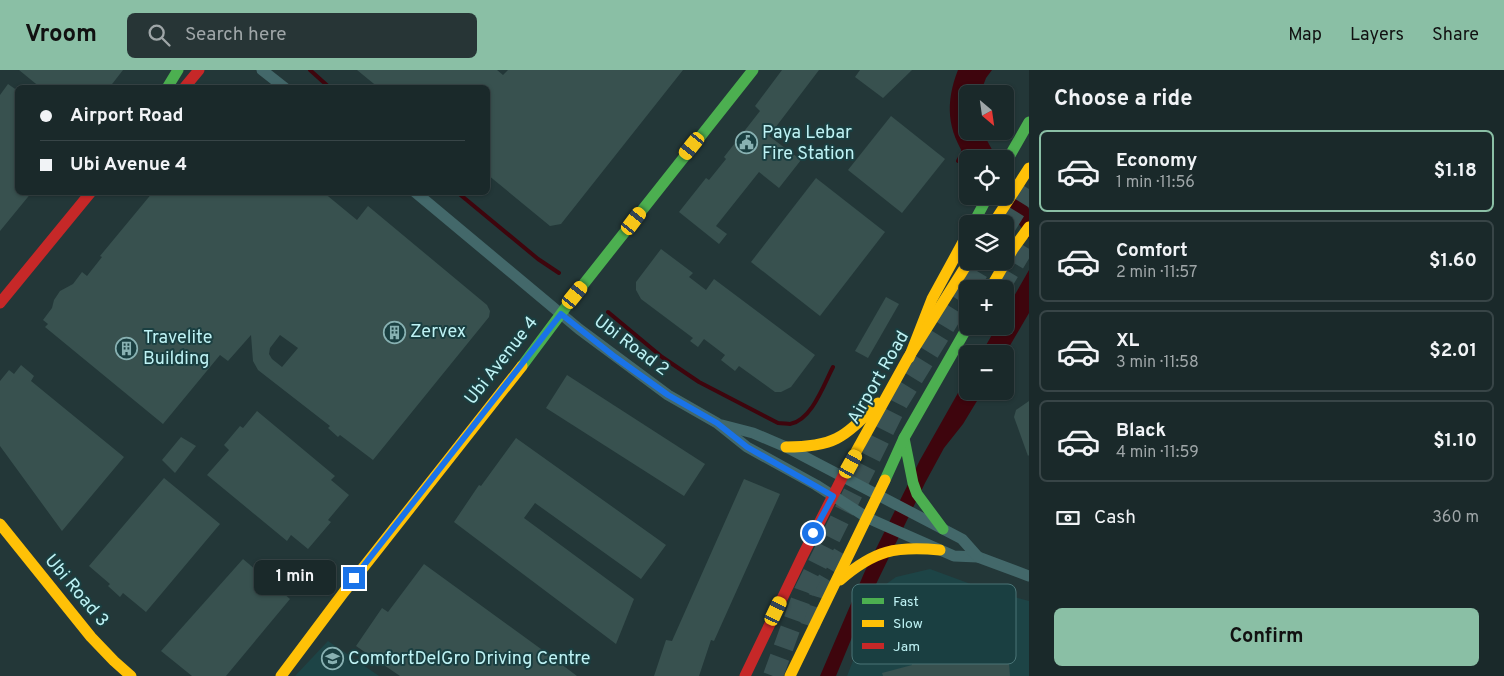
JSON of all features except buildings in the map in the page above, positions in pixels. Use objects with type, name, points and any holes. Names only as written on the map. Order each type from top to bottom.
[{"type":"main road","points":[[169,85],[178,70]]},
{"type":"main road","points":[[186,85],[199,70]]},
{"type":"main road","name":"Ubi Avenue 4","points":[[280,676],[753,70]]},
{"type":"main road","points":[[1013,150],[1029,122]]},
{"type":"main road","points":[[999,215],[1029,168]]},
{"type":"main road","points":[[0,303],[88,195]]},
{"type":"main road","points":[[995,280],[1029,227]]},
{"type":"main road","points":[[909,358],[932,298],[959,250]]},
{"type":"main road","name":"Airport Road","points":[[745,676],[804,550],[842,478],[909,358],[963,270]]},
{"type":"main road","points":[[790,676],[868,518],[904,438],[963,335]]},
{"type":"main road","points":[[786,447],[804,448],[832,443],[847,434],[890,392]]},
{"type":"main road","points":[[904,438],[917,494],[943,529]]},
{"type":"main road","name":"Ubi Road 3","points":[[0,524],[22,555],[87,632],[114,663],[131,676]]},
{"type":"main road","points":[[834,585],[862,562],[879,552],[911,547],[940,550]]},
{"type":"street","points":[[262,70],[280,85]]},
{"type":"street","name":"Ubi Road 2","points":[[419,195],[615,357],[668,395],[717,423],[747,447],[868,518],[954,556],[978,557]]},
{"type":"street","name":"Ubi Road 2","points":[[717,423],[786,447],[842,478],[962,539],[978,557]]},
{"type":"street","points":[[978,557],[1029,576]]},
{"type":"shaded area","points":[[958,70],[992,70],[983,85],[959,85],[959,140],[987,140],[992,150],[961,150],[960,148],[955,138],[950,116],[951,94]]},
{"type":"shaded area","points":[[1014,185],[1029,209],[1029,239],[1006,205],[1014,205]]},
{"type":"shaded area","points":[[1029,270],[1029,313],[1010,345],[986,345],[992,335],[1014,335],[1014,296]]},
{"type":"shaded area","points":[[959,391],[959,400],[978,400],[963,424],[944,448],[876,584],[859,584],[920,460]]},
{"type":"shaded area","points":[[930,569],[971,584],[886,584],[896,577]]},
{"type":"shaded area","points":[[1016,598],[1029,601],[1029,676],[847,676],[852,663],[1016,664]]},
{"type":"shaded area","points":[[852,601],[852,637],[836,676],[820,676]]},
{"type":"shaded area","name":"ComfortDelGro Driving Centre","points":[[328,641],[379,676],[295,676]]},
{"type":"waterway","points":[[310,70],[327,85]]},
{"type":"waterway","points":[[461,195],[538,259],[559,273]]},
{"type":"waterway","points":[[608,312],[662,357],[699,382],[778,423],[790,424],[805,416],[811,409],[833,367]]},
{"type":"tunnel","points":[[1013,215],[1029,189]]},
{"type":"tunnel","points":[[1004,280],[1029,239]]},
{"type":"tunnel","points":[[973,280],[980,270]]},
{"type":"tunnel","points":[[773,676],[804,591],[898,403],[959,304]]},
{"type":"tunnel","points":[[810,626],[820,593],[846,548]]},
{"type":"traffic: fast","points":[[169,85],[178,70]]},
{"type":"traffic: fast","points":[[522,366],[575,295],[753,70]]},
{"type":"traffic: fast","points":[[1013,150],[1029,122]]},
{"type":"traffic: fast","points":[[978,215],[983,205]]},
{"type":"traffic: fast","points":[[885,480],[904,438],[963,335]]},
{"type":"traffic: fast","points":[[904,438],[917,494],[943,529]]},
{"type":"traffic: slow","points":[[999,215],[1029,168]]},
{"type":"traffic: slow","points":[[995,280],[1013,249],[1029,227]]},
{"type":"traffic: slow","points":[[909,358],[932,299],[959,250]]},
{"type":"traffic: slow","points":[[847,468],[908,358],[963,270]]},
{"type":"traffic: slow","points":[[281,676],[344,592],[522,366]]},
{"type":"traffic: slow","points":[[786,447],[817,445],[838,438],[878,403]]},
{"type":"traffic: slow","points":[[790,676],[885,480]]},
{"type":"traffic: slow","points":[[0,524],[91,637],[131,676]]},
{"type":"traffic: slow","points":[[840,580],[864,562],[886,552],[910,549],[940,550]]},
{"type":"traffic: jam","points":[[186,85],[199,70]]},
{"type":"traffic: jam","points":[[0,303],[89,195]]},
{"type":"traffic: jam","points":[[745,676],[847,468]]},
{"type":"place","name":"Paya Lebar Fire Station","points":[[746,143]]},
{"type":"place","name":"Zervex","points":[[394,332]]},
{"type":"place","name":"Travelite Building","points":[[127,348]]},
{"type":"place","name":"ComfortDelGro Driving Centre","points":[[332,659]]},
{"type":"route","points":[[354,578],[561,314],[615,357],[668,395],[717,423],[747,447],[833,496],[813,533]]}]
